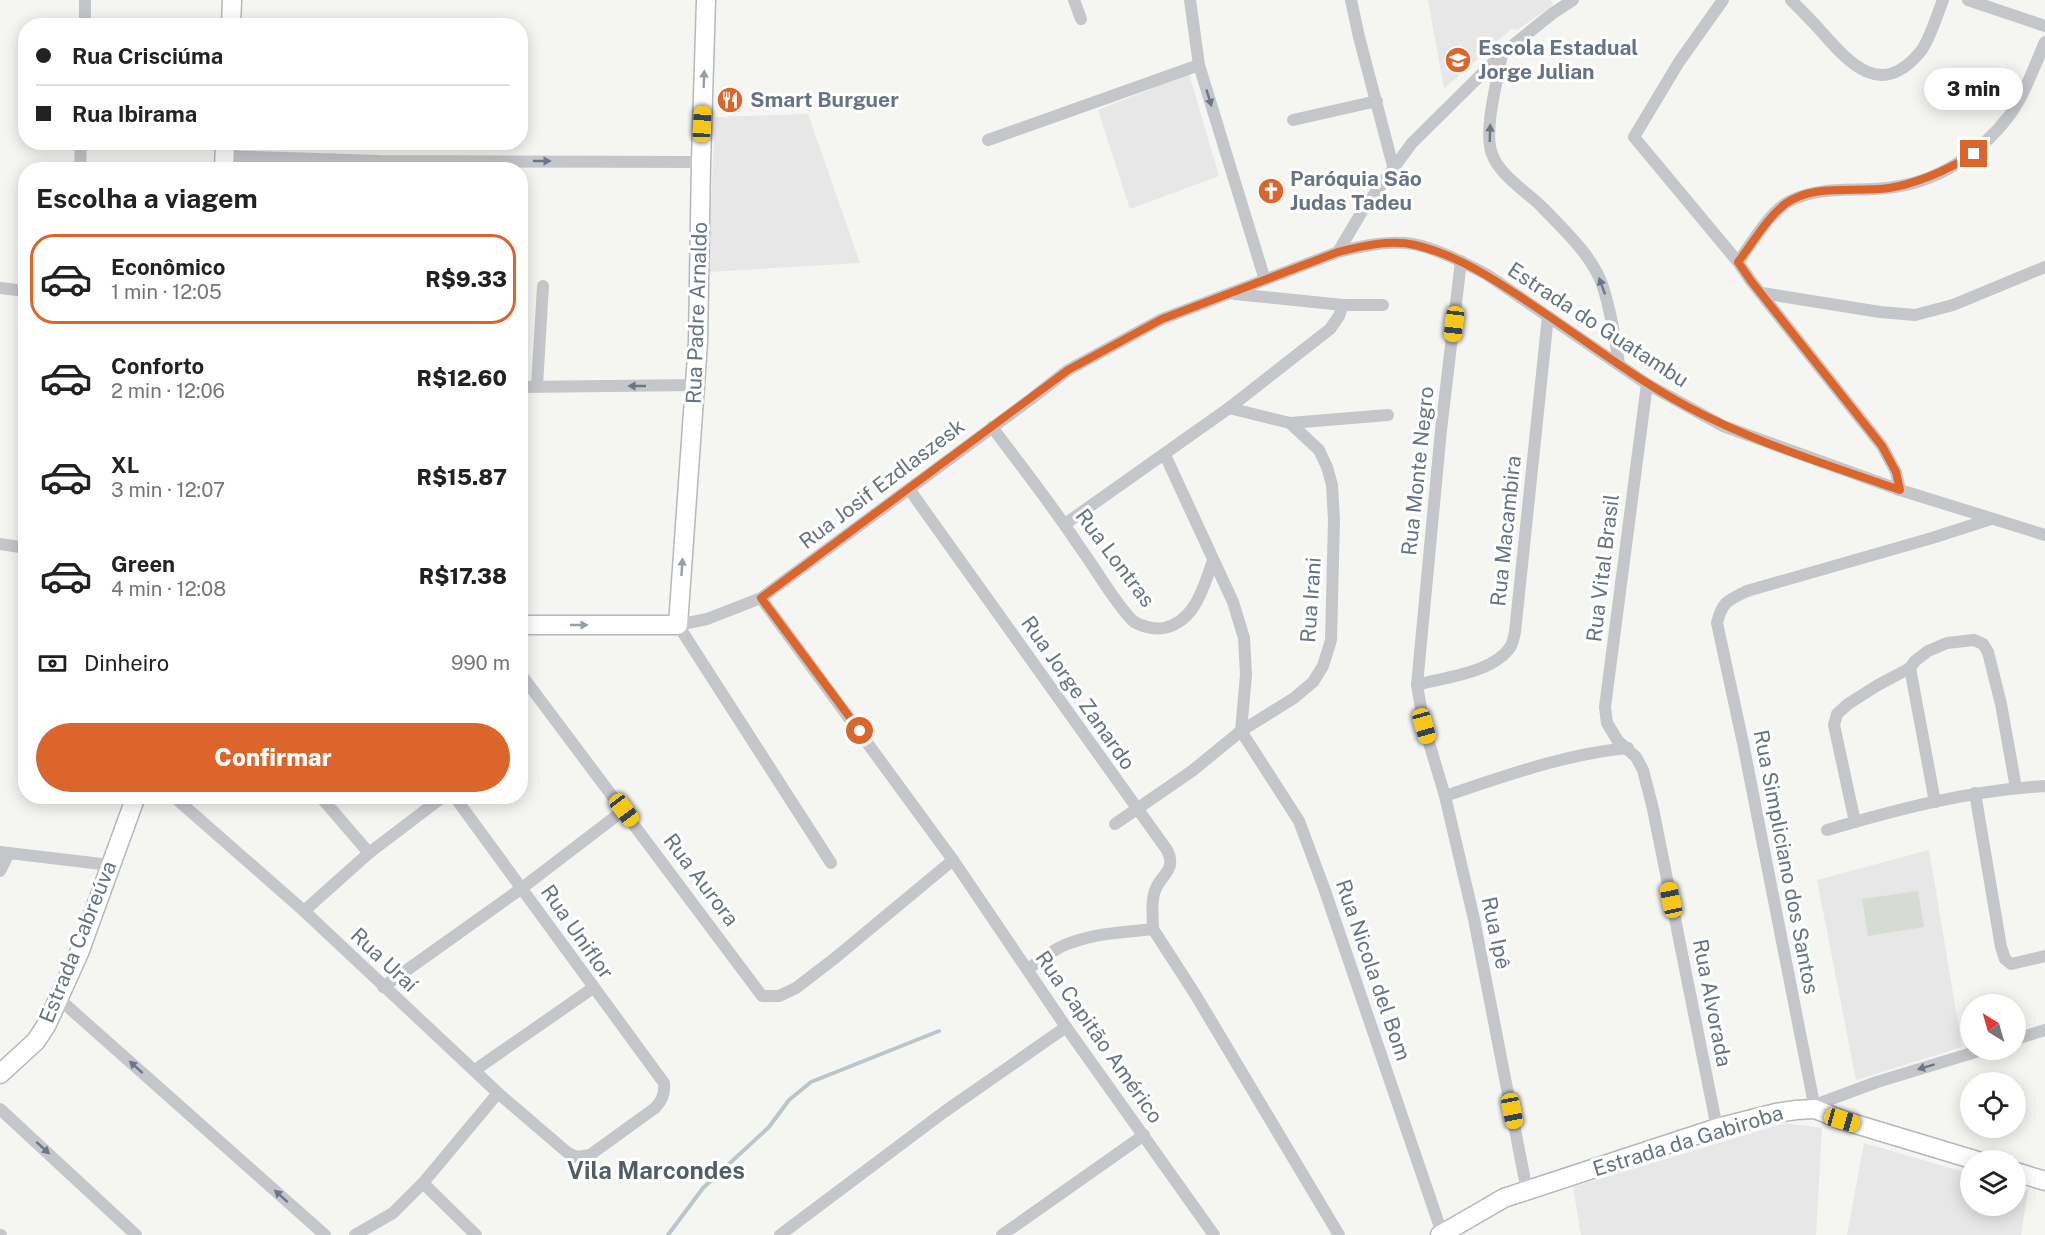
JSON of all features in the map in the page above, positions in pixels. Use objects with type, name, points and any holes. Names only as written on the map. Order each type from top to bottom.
[{"type":"main road","points":[[231,18],[232,0]]},
{"type":"main road","name":"Rua Padre Arnaldo","points":[[678,626],[698,342],[706,0]]},
{"type":"main road","points":[[528,625],[678,626]]},
{"type":"main road","name":"Estrada Cabreúva","points":[[0,1074],[36,1041],[47,1024],[79,953],[133,804]]},
{"type":"main road","name":"Estrada da Gabiroba","points":[[1441,1234],[1504,1198],[1717,1128],[1776,1113],[1815,1109],[1842,1120],[1960,1156]]},
{"type":"main road","points":[[2026,1175],[2045,1181]]},
{"type":"street","points":[[84,18],[85,0]]},
{"type":"street","points":[[1074,0],[1081,19]]},
{"type":"street","points":[[1190,0],[1199,65],[1266,280]]},
{"type":"street","points":[[1351,0],[1393,166]]},
{"type":"street","points":[[1338,252],[1364,208],[1412,143],[1502,54],[1572,0]]},
{"type":"street","points":[[1723,0],[1679,62],[1634,137],[1738,262],[1882,446],[1896,472],[1900,490]]},
{"type":"street","points":[[1791,0],[1855,67],[1870,74],[1887,74],[1906,67],[1922,49],[1943,0]]},
{"type":"street","points":[[1968,0],[2045,26]]},
{"type":"street","points":[[1738,262],[1773,216],[1787,203],[1808,194],[1828,190],[1886,188],[1911,184],[1948,170],[1974,154],[2009,116],[2023,92],[2045,42]]},
{"type":"street","points":[[1502,54],[1492,108],[1489,140],[1492,155],[1504,172],[1542,207],[1582,251],[1594,268],[1603,286],[1619,364]]},
{"type":"street","points":[[988,140],[1199,65]]},
{"type":"street","points":[[1293,120],[1377,101]]},
{"type":"street","points":[[224,156],[327,162]]},
{"type":"street","points":[[528,164],[701,162]]},
{"type":"street","name":"Estrada do Guatambu","points":[[1068,370],[1162,319],[1338,252],[1366,246],[1413,244],[1461,261],[1486,274],[1647,384],[1724,426],[1900,490],[2045,535]]},
{"type":"street","name":"Rua Monte Negro","points":[[1417,685],[1441,430],[1461,261]]},
{"type":"street","points":[[1762,293],[1880,312],[1915,315],[1953,305],[2045,267]]},
{"type":"street","points":[[537,387],[543,286]]},
{"type":"street","points":[[0,288],[18,290]]},
{"type":"street","points":[[1230,294],[1343,305],[1383,305]]},
{"type":"street","points":[[1065,524],[1229,408],[1330,329],[1343,305]]},
{"type":"street","name":"Rua Macambira","points":[[1417,685],[1478,670],[1500,657],[1511,646],[1515,632],[1548,316]]},
{"type":"street","name":"Rua Josif Ezdlaszesk","points":[[678,626],[706,619],[761,598],[1068,370]]},
{"type":"street","name":"Rua Vital Brasil","points":[[1628,748],[1618,741],[1607,723],[1605,707],[1647,384]]},
{"type":"street","points":[[528,387],[696,385]]},
{"type":"street","name":"Rua Irani","points":[[1115,824],[1192,771],[1241,731],[1294,698],[1313,682],[1323,666],[1331,640],[1334,520],[1332,485],[1327,467],[1319,450],[1290,423],[1229,408]]},
{"type":"street","points":[[1290,423],[1388,415]]},
{"type":"street","name":"Rua Lontras","points":[[992,427],[1065,524],[1119,604],[1134,622],[1149,627],[1164,628],[1184,619],[1193,610],[1213,561]]},
{"type":"street","points":[[1165,455],[1233,602],[1244,638],[1246,675],[1241,731]]},
{"type":"street","name":"Rua Jorge Zanardo","points":[[909,489],[1170,857],[1168,872],[1157,884],[1154,893],[1153,929]]},
{"type":"street","name":"Rua Simpliciano dos Santos","points":[[1815,1109],[1717,623],[1721,608],[1733,598],[1747,591],[1991,519]]},
{"type":"street","points":[[0,544],[18,547]]},
{"type":"street","name":"Rua Capitão Américo","points":[[761,598],[953,860],[1066,1027],[1214,1235]]},
{"type":"street","points":[[678,626],[831,863]]},
{"type":"street","points":[[1855,822],[1834,725],[1837,714],[1848,704],[1878,685],[1910,668],[1928,651],[1947,643],[1974,640],[1983,644],[1988,652],[2001,704],[2016,788]]},
{"type":"street","points":[[1910,668],[1935,802]]},
{"type":"street","name":"Rua Aurora","points":[[528,684],[762,996],[779,996],[796,988],[953,860]]},
{"type":"street","name":"Rua Ipê","points":[[1417,685],[1424,726],[1444,796],[1476,930],[1527,1191]]},
{"type":"street","name":"Rua Nicola del Bom","points":[[1241,731],[1299,821],[1324,888],[1441,1234]]},
{"type":"street","points":[[1444,796],[1548,763],[1587,753],[1628,748]]},
{"type":"street","name":"Rua Alvorada","points":[[1628,748],[1643,770],[1653,809],[1717,1128]]},
{"type":"street","points":[[1827,830],[1975,793],[2045,786]]},
{"type":"street","points":[[1975,793],[2001,947],[2005,959],[2011,964],[2045,956]]},
{"type":"street","name":"Rua Uraí","points":[[182,804],[304,911],[498,1093],[568,1153]]},
{"type":"street","points":[[327,804],[369,854]]},
{"type":"street","points":[[304,911],[369,854],[434,804]]},
{"type":"street","name":"Rua Uniflor","points":[[460,804],[592,988],[664,1083],[665,1092],[662,1101],[655,1108],[590,1155],[577,1157],[568,1153]]},
{"type":"street","points":[[383,987],[522,888],[624,810]]},
{"type":"street","points":[[0,871],[4,852],[110,865]]},
{"type":"street","points":[[1028,969],[1053,951],[1072,942],[1101,934],[1153,929],[1195,994],[1339,1235]]},
{"type":"street","points":[[475,1070],[592,988]]},
{"type":"street","points":[[58,998],[325,1235]]},
{"type":"street","points":[[780,1235],[944,1112],[1066,1027]]},
{"type":"street","points":[[2026,1036],[2045,1030]]},
{"type":"street","points":[[1815,1109],[1823,1102],[1877,1082],[1960,1057]]},
{"type":"street","points":[[355,1235],[393,1213],[423,1184],[498,1093]]},
{"type":"street","points":[[0,1109],[136,1235]]},
{"type":"street","points":[[1002,1235],[1144,1136]]},
{"type":"street","points":[[423,1184],[476,1235]]},
{"type":"shaded area","name":"Escola Estadual Jorge Julian","points":[[1428,0],[1551,0],[1553,5],[1517,30],[1511,29],[1444,89]]},
{"type":"shaded area","points":[[1189,74],[1219,176],[1130,209],[1098,110]]},
{"type":"shaded area","points":[[808,114],[860,263],[708,272],[715,117]]},
{"type":"shaded area","points":[[1929,850],[1960,1035],[1960,1048],[1856,1080],[1817,880]]},
{"type":"shaded area","points":[[1918,891],[1924,927],[1868,936],[1862,899]]},
{"type":"shaded area","points":[[1785,1123],[1822,1128],[1816,1235],[1581,1235],[1573,1187]]},
{"type":"shaded area","points":[[1864,1143],[1960,1171],[1960,1216],[2024,1216],[2021,1235],[1847,1235]]},
{"type":"waterway","points":[[668,1235],[703,1188],[769,1127],[789,1100],[811,1082],[939,1031]]},
{"type":"place","name":"Escola Estadual Jorge Julian","points":[[1458,60]]},
{"type":"place","name":"Smart Burguer","points":[[730,100]]},
{"type":"place","name":"Paróquia São Judas Tadeu","points":[[1271,191]]},
{"type":"district","name":"Vila Marcondes","points":[[656,1171]]},
{"type":"route","points":[[860,731],[761,598],[950,460],[1068,370],[1162,319],[1338,252],[1366,246],[1413,244],[1461,261],[1486,274],[1647,384],[1724,426],[1900,490],[1896,472],[1882,446],[1738,262],[1773,216],[1787,203],[1808,194],[1828,190],[1886,188],[1911,184],[1948,170],[1974,154]]}]
